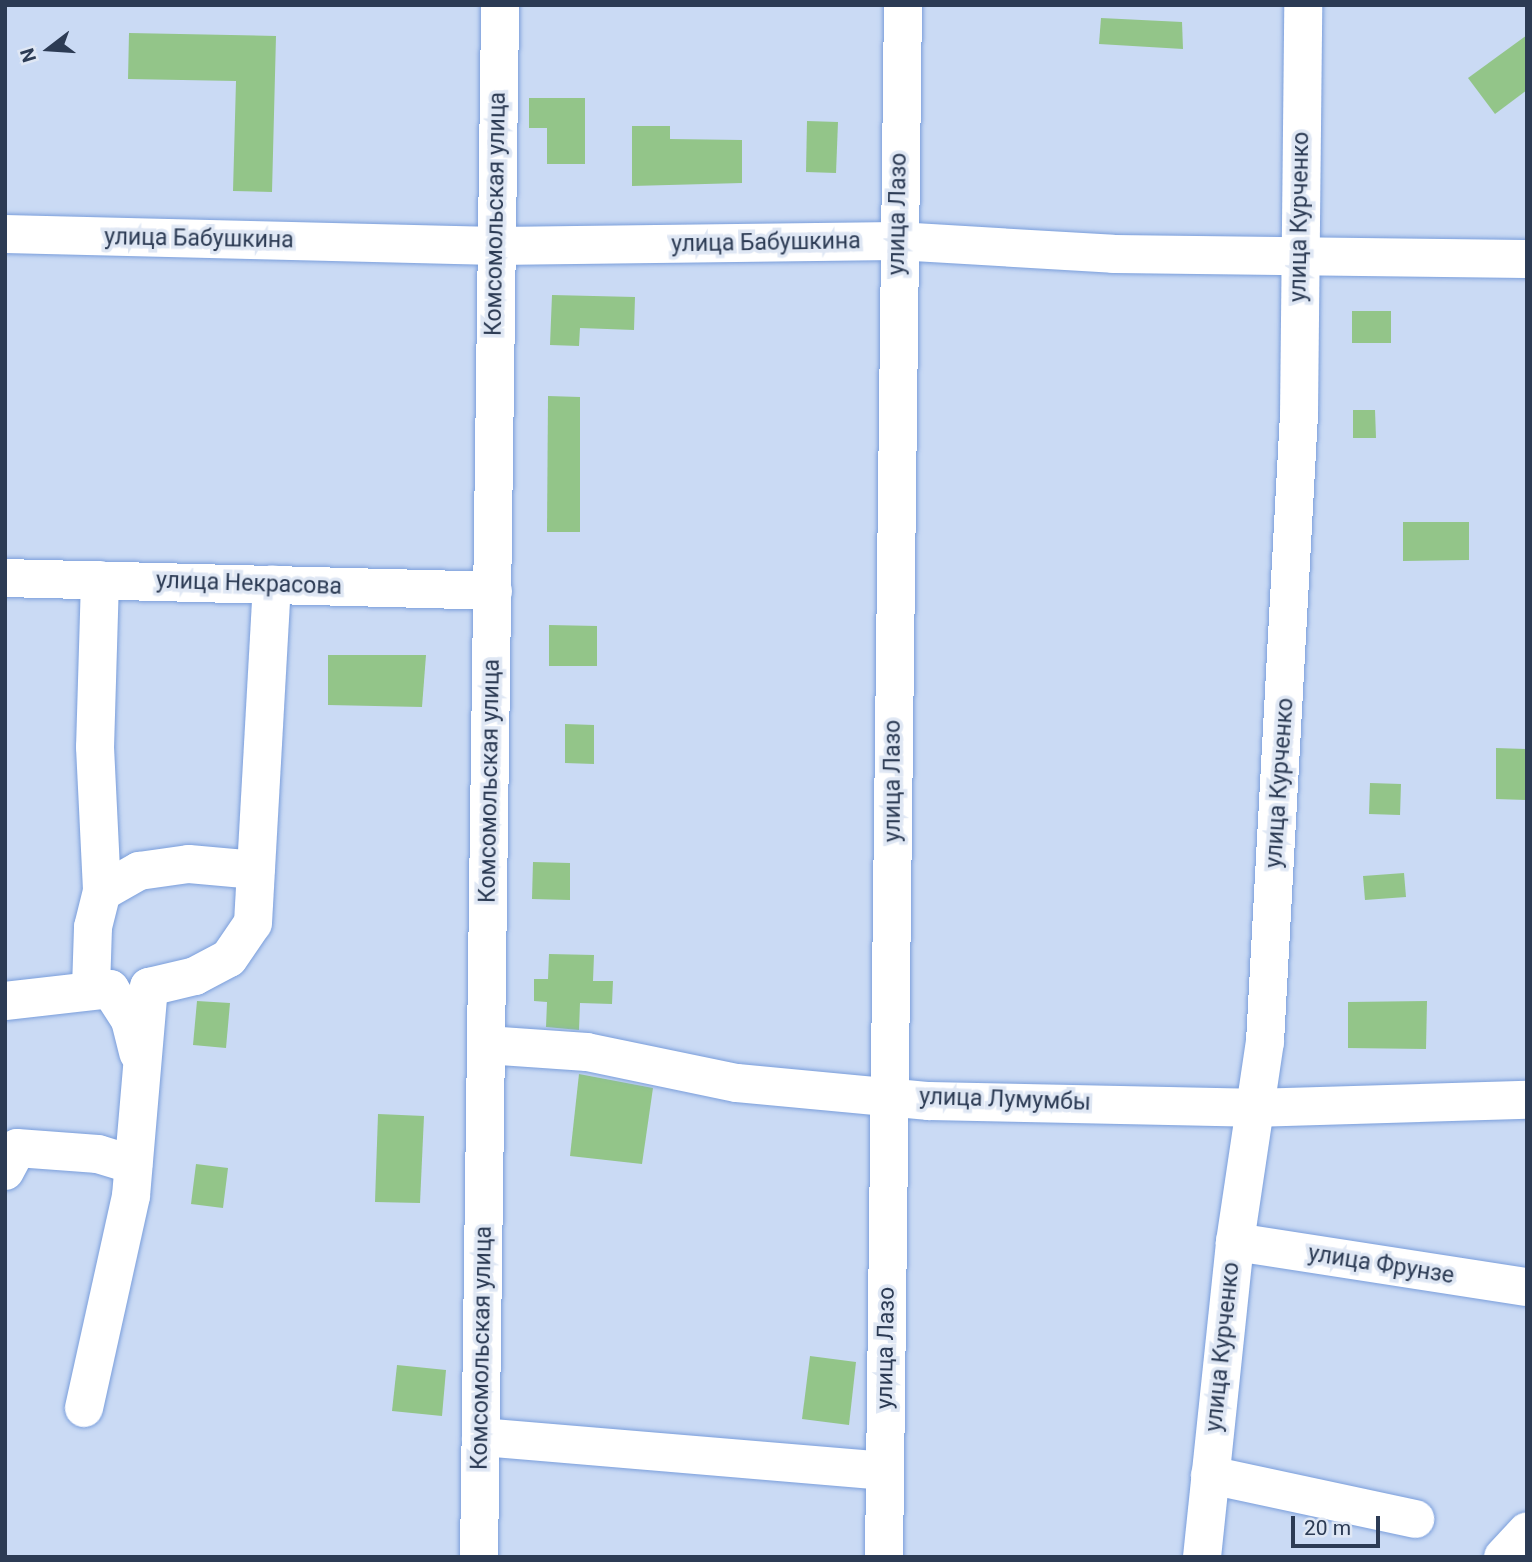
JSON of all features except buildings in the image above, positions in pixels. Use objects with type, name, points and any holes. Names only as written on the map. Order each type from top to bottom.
[{"type":"street","name":"Комсомольская улица","points":[[479,1557],[500,5]]},
{"type":"street","name":"улица Лазо","points":[[884,1557],[891,1093],[897,242],[903,5]]},
{"type":"street","name":"улица Курченко","points":[[1202,1557],[1234,1242],[1252,1108],[1265,1042],[1290,625],[1303,5]]},
{"type":"street","name":"улица Бабушкина","points":[[5,234],[496,246],[897,242],[1299,259],[1527,259]]},
{"type":"street","name":"улица Некрасова","points":[[5,578],[493,591]]},
{"type":"street","points":[[91,988],[93,927],[102,892],[95,747],[100,580]]},
{"type":"street","points":[[84,1408],[134,1165],[149,987],[195,976],[229,958],[253,923],[272,585]]},
{"type":"street","points":[[102,892],[152,869],[189,864],[256,870]]},
{"type":"street","points":[[5,1001],[91,988],[110,989],[130,1020],[142,1068]]},
{"type":"street","name":"улица Лумумбы","points":[[486,1045],[587,1052],[737,1083],[891,1093],[929,1101],[1252,1108],[1527,1100]]},
{"type":"street","points":[[9,1154],[98,1154],[134,1165]]},
{"type":"street","name":"улица Фрунзе","points":[[1234,1242],[1527,1287]]},
{"type":"street","points":[[481,1437],[885,1471]]},
{"type":"street","points":[[1210,1475],[1415,1519]]},
{"type":"street","points":[[1503,1557],[1527,1531]]}]
